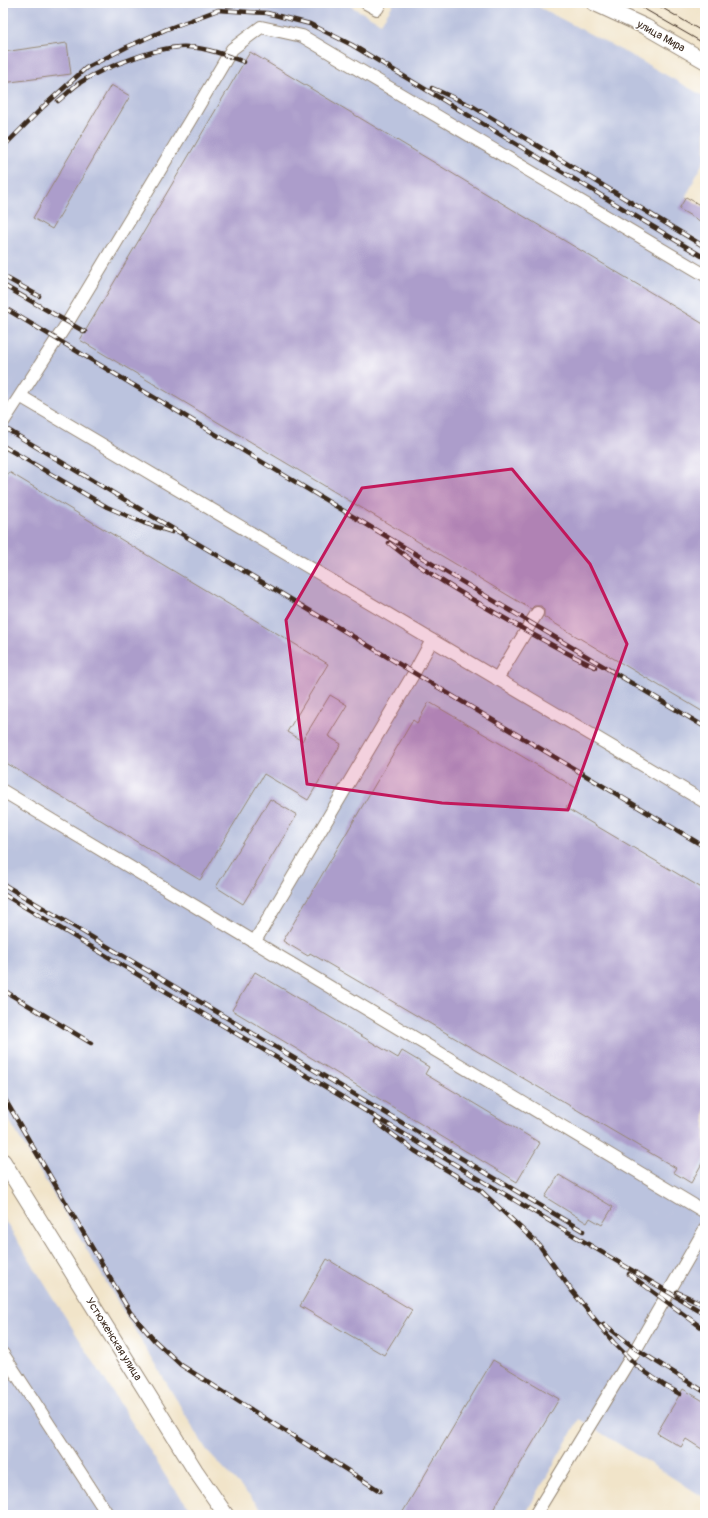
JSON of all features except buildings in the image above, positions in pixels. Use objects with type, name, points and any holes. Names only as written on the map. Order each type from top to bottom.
[{"type":"main road","name":"улица Мира","points":[[594,3],[646,27],[705,61]]},
{"type":"main road","name":"Устюженская улица","points":[[3,1161],[195,1470],[226,1515]]},
{"type":"lane","points":[[366,3],[377,9],[380,3]]},
{"type":"lane","points":[[3,422],[68,322],[232,49],[261,27],[302,36],[705,275]]},
{"type":"lane","points":[[20,396],[705,802]]},
{"type":"lane","points":[[497,679],[537,612]]},
{"type":"lane","points":[[255,941],[414,673],[432,640]]},
{"type":"lane","points":[[3,791],[705,1212]]},
{"type":"lane","points":[[535,1515],[636,1349],[705,1228]]},
{"type":"lane","points":[[3,1354],[108,1515]]},
{"type":"highlighted area","points":[[512,469],[590,564],[627,644],[568,810],[442,803],[307,784],[286,620],[362,488]]},
{"type":"shaded area","points":[[3,3],[345,3],[381,23],[394,3],[531,3],[634,57],[705,97],[705,158],[680,209],[705,224],[705,1498],[579,1419],[525,1515],[267,1515],[206,1449],[3,1110]]},
{"type":"shaded area","points":[[3,1218],[170,1483],[195,1515],[3,1515]]},
{"type":"tram line","points":[[634,3],[705,44]]},
{"type":"tram line","points":[[654,3],[705,33]]},
{"type":"railway","points":[[3,147],[44,106],[86,68],[127,47],[167,29],[218,10],[267,13],[310,24],[352,45],[705,258]]},
{"type":"railway","points":[[58,101],[78,84],[104,70],[133,58],[177,47],[188,47],[216,52],[244,62]]},
{"type":"railway","points":[[432,88],[472,106],[705,247]]},
{"type":"railway","points":[[3,276],[39,296]]},
{"type":"railway","points":[[3,285],[85,332]]},
{"type":"railway","points":[[3,307],[705,727]]},
{"type":"railway","points":[[3,427],[705,847]]},
{"type":"railway","points":[[3,446],[107,507],[144,523],[172,532]]},
{"type":"railway","points":[[389,543],[415,563],[456,590],[570,655],[595,667]]},
{"type":"railway","points":[[3,884],[583,1231]]},
{"type":"railway","points":[[3,894],[705,1314]]},
{"type":"railway","points":[[3,990],[91,1043]]},
{"type":"railway","points":[[3,1096],[130,1312],[154,1340],[181,1365],[380,1491]]},
{"type":"railway","points":[[376,1122],[415,1151],[480,1190],[539,1245],[572,1291],[614,1343],[638,1367],[680,1394]]},
{"type":"railway","points":[[629,1274],[705,1330]]},
{"type":"railway","points":[[677,1292],[705,1305]]},
{"type":"railway","points":[[604,1324],[636,1349],[705,1392]]}]
